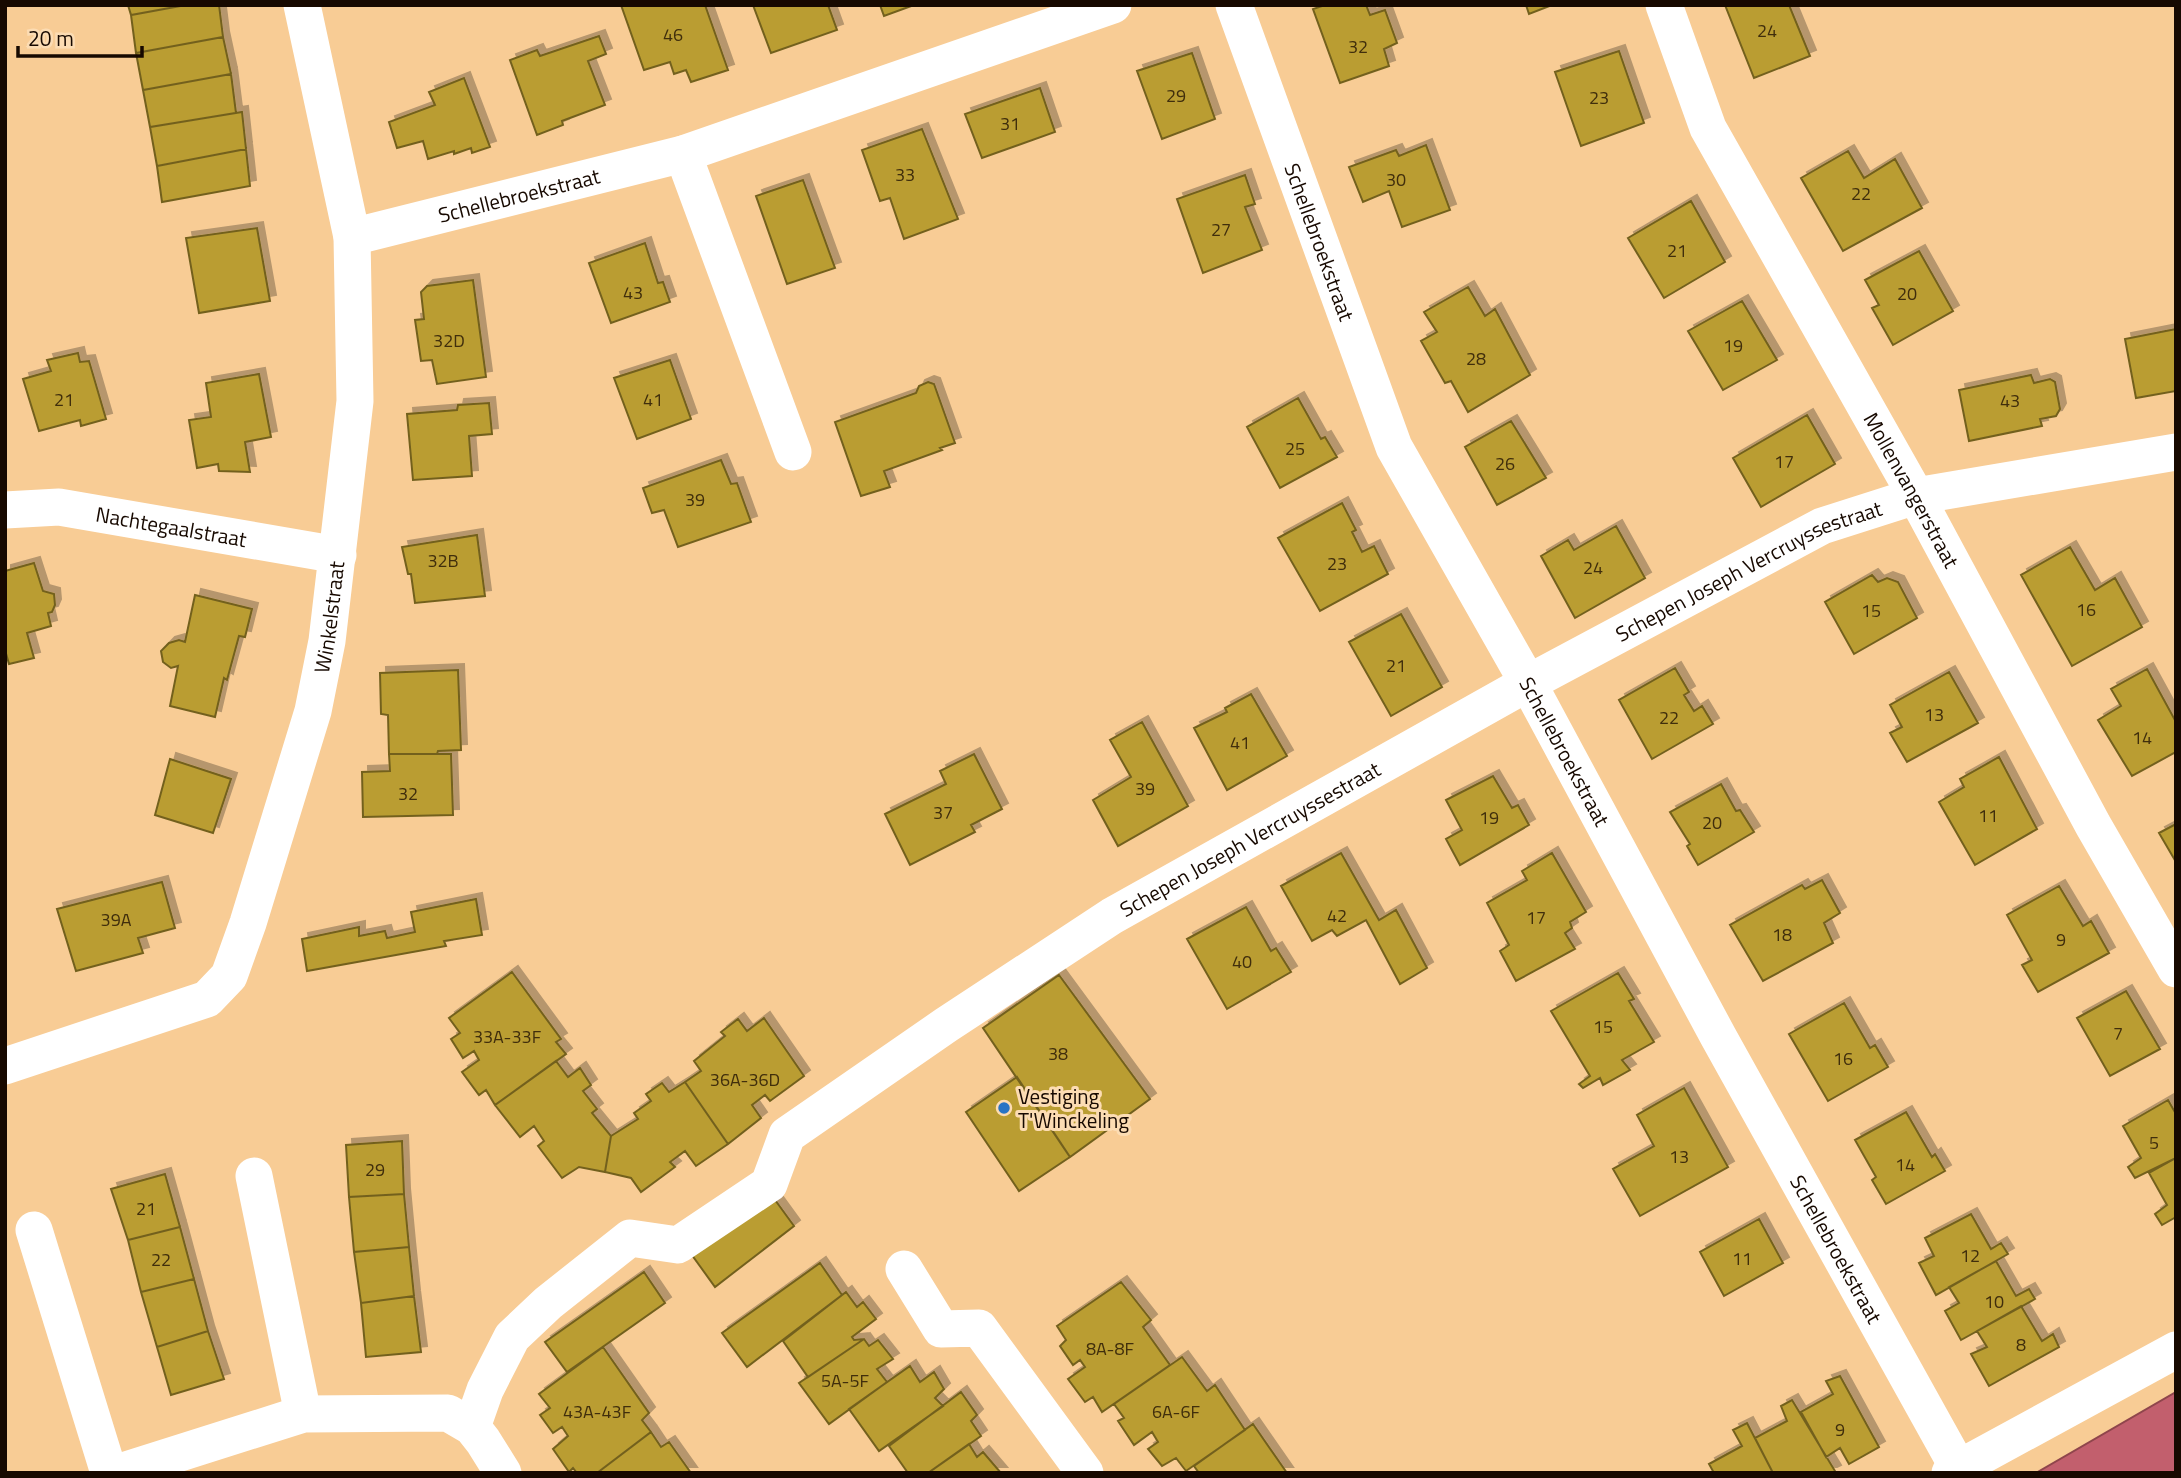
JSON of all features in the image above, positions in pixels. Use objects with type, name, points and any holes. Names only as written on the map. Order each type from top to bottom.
[{"type":"street","name":"Winkelstraat","points":[[5,1066],[208,999],[229,976],[313,711],[327,641],[355,401],[352,237],[302,5]]},
{"type":"street","name":"Schellebroekstraat","points":[[352,237],[683,154],[1113,5]]},
{"type":"street","name":"Schellebroekstraat","points":[[1234,5],[1394,447],[1528,683],[1956,1471]]},
{"type":"street","name":"Mollenvangerstraat","points":[[1664,5],[1708,128],[1916,496],[2093,825],[2176,969]]},
{"type":"street","points":[[683,154],[793,452]]},
{"type":"street","name":"Schepen Joseph Vercruyssestraat","points":[[472,1427],[485,1390],[512,1337],[548,1303],[630,1238],[678,1245],[769,1184],[787,1135],[946,1025],[1112,916],[1528,683],[1822,526],[1916,496],[2176,452]]},
{"type":"street","name":"Nachtegaalstraat","points":[[5,510],[59,507],[338,555]]},
{"type":"street","points":[[254,1176],[303,1414]]},
{"type":"street","points":[[34,1230],[109,1473]]},
{"type":"street","points":[[904,1269],[941,1329],[979,1328],[1085,1473]]},
{"type":"street","points":[[1956,1471],[2176,1350]]},
{"type":"street","points":[[117,1473],[303,1414],[448,1413],[472,1427],[503,1473]]},
{"type":"shaded area","points":[[2176,1392],[2176,1473],[2036,1473]]},
{"type":"building","points":[[128,5],[186,5],[131,15]]},
{"type":"building","points":[[186,5],[219,5],[223,37],[136,53],[131,15]]},
{"type":"building","points":[[621,5],[705,5],[728,70],[691,82],[686,70],[674,74],[670,62],[644,70]]},
{"type":"building","points":[[753,5],[828,5],[837,30],[771,53]]},
{"type":"building","points":[[880,5],[914,5],[884,16]]},
{"type":"building","points":[[1325,5],[1366,5],[1370,15],[1385,10],[1397,43],[1384,49],[1389,66],[1340,83],[1313,9]]},
{"type":"building","points":[[1526,5],[1552,5],[1529,14]]},
{"type":"building","points":[[1725,5],[1789,5],[1810,56],[1754,78]]},
{"type":"building","points":[[599,36],[606,54],[588,61],[605,105],[562,121],[563,125],[537,135],[510,60],[537,50],[540,56]]},
{"type":"building","points":[[223,37],[231,74],[143,90],[136,53]]},
{"type":"building","points":[[1619,51],[1644,123],[1581,146],[1555,72]]},
{"type":"building","points":[[1192,53],[1215,119],[1162,139],[1137,71]]},
{"type":"building","points":[[231,74],[236,113],[150,127],[143,90]]},
{"type":"building","points":[[464,78],[490,147],[472,153],[471,148],[454,154],[454,151],[428,159],[423,141],[397,148],[389,122],[435,105],[429,92]]},
{"type":"building","points":[[1040,88],[1055,132],[982,158],[965,114]]},
{"type":"building","points":[[242,112],[246,149],[157,166],[150,127]]},
{"type":"building","points":[[922,129],[958,219],[904,239],[890,198],[880,201],[862,150]]},
{"type":"building","points":[[1426,145],[1450,210],[1402,227],[1389,191],[1363,202],[1349,167],[1396,150],[1399,156]]},
{"type":"building","points":[[246,149],[250,186],[162,202],[157,166]]},
{"type":"building","points":[[1848,151],[1864,178],[1895,159],[1922,208],[1843,251],[1801,178]]},
{"type":"building","points":[[1245,175],[1255,204],[1245,207],[1262,250],[1203,273],[1177,199]]},
{"type":"building","points":[[803,180],[835,268],[787,284],[756,196]]},
{"type":"building","points":[[1691,201],[1725,262],[1664,298],[1628,238]]},
{"type":"building","points":[[257,228],[270,301],[199,313],[186,238]]},
{"type":"building","points":[[645,243],[658,283],[663,282],[670,302],[611,323],[589,263]]},
{"type":"building","points":[[1919,251],[1953,311],[1893,345],[1872,308],[1879,305],[1865,280]]},
{"type":"building","points":[[473,280],[486,377],[437,384],[432,360],[421,361],[415,320],[424,319],[421,292],[427,286]]},
{"type":"building","points":[[1468,287],[1485,316],[1495,309],[1530,375],[1468,412],[1451,381],[1445,383],[1421,341],[1437,332],[1424,312]]},
{"type":"building","points":[[1742,301],[1777,360],[1723,390],[1688,331]]},
{"type":"building","points":[[2176,329],[2176,391],[2136,398],[2125,339]]},
{"type":"building","points":[[78,353],[80,362],[89,361],[106,419],[81,426],[80,420],[39,431],[23,379],[51,371],[47,360]]},
{"type":"building","points":[[670,360],[691,419],[637,439],[614,378]]},
{"type":"building","points":[[259,374],[271,437],[245,442],[250,472],[219,471],[218,464],[197,468],[189,420],[211,417],[206,383]]},
{"type":"building","points":[[2031,375],[2034,383],[2050,379],[2055,382],[2060,409],[2056,416],[2040,419],[2042,426],[1969,441],[1959,390]]},
{"type":"building","points":[[928,382],[934,384],[955,443],[884,471],[890,487],[861,496],[835,422],[916,393],[919,386]]},
{"type":"building","points":[[1298,398],[1321,439],[1325,437],[1337,457],[1280,488],[1247,427]]},
{"type":"building","points":[[489,403],[492,434],[469,436],[472,476],[413,480],[407,414],[457,410],[458,405]]},
{"type":"building","points":[[1807,415],[1835,464],[1761,507],[1733,458]]},
{"type":"building","points":[[1511,421],[1546,478],[1497,505],[1465,447]]},
{"type":"building","points":[[721,460],[731,484],[737,483],[751,522],[678,547],[664,510],[652,513],[643,488]]},
{"type":"building","points":[[1342,503],[1356,530],[1352,532],[1362,552],[1374,546],[1388,574],[1320,611],[1278,538]]},
{"type":"building","points":[[1616,526],[1645,578],[1575,618],[1541,556],[1568,540],[1574,550]]},
{"type":"building","points":[[477,535],[485,596],[415,603],[411,574],[408,574],[402,547]]},
{"type":"building","points":[[2070,547],[2095,590],[2115,578],[2142,627],[2072,666],[2021,575]]},
{"type":"building","points":[[34,563],[43,591],[54,594],[55,605],[52,612],[48,613],[51,626],[27,633],[34,658],[9,664],[5,650],[5,571]]},
{"type":"building","points":[[1872,575],[1878,582],[1887,578],[1898,582],[1917,618],[1854,654],[1825,602]]},
{"type":"building","points":[[195,595],[252,609],[245,637],[239,636],[227,680],[224,678],[215,717],[170,706],[178,666],[171,668],[163,662],[161,651],[169,643],[179,640],[185,642]]},
{"type":"building","points":[[1401,614],[1442,687],[1391,716],[1349,642]]},
{"type":"building","points":[[1675,668],[1689,692],[1684,695],[1694,711],[1702,706],[1713,724],[1652,759],[1619,700]]},
{"type":"building","points":[[2147,669],[2176,722],[2176,752],[2132,776],[2098,720],[2121,706],[2111,689]]},
{"type":"building","points":[[458,670],[461,750],[438,751],[437,754],[389,754],[388,715],[381,714],[380,673]]},
{"type":"building","points":[[1949,672],[1978,723],[1907,762],[1890,733],[1902,727],[1890,705]]},
{"type":"building","points":[[1251,694],[1287,756],[1227,790],[1194,728],[1227,712],[1225,708]]},
{"type":"building","points":[[1142,722],[1188,806],[1118,846],[1093,800],[1131,777],[1110,740]]},
{"type":"building","points":[[389,754],[451,754],[453,815],[363,817],[362,772],[390,771]]},
{"type":"building","points":[[974,754],[1002,809],[971,825],[975,832],[910,865],[885,814],[946,784],[940,771]]},
{"type":"building","points":[[1999,757],[2037,829],[1975,865],[1939,802],[1964,787],[1960,779]]},
{"type":"building","points":[[170,759],[231,779],[213,833],[155,815]]},
{"type":"building","points":[[1493,776],[1512,808],[1518,805],[1529,825],[1460,865],[1446,839],[1462,830],[1446,800]]},
{"type":"building","points":[[1721,784],[1736,811],[1740,810],[1754,832],[1698,865],[1687,846],[1690,844],[1670,812]]},
{"type":"building","points":[[2176,824],[2176,862],[2159,833]]},
{"type":"building","points":[[1341,853],[1379,920],[1396,910],[1427,968],[1400,984],[1366,920],[1337,936],[1332,930],[1312,941],[1281,886]]},
{"type":"building","points":[[1552,853],[1586,912],[1570,922],[1572,928],[1565,933],[1575,949],[1516,981],[1500,951],[1509,945],[1487,903],[1527,880],[1522,871]]},
{"type":"building","points":[[1822,880],[1840,913],[1824,923],[1833,943],[1763,981],[1730,925],[1802,885],[1805,889]]},
{"type":"building","points":[[162,882],[175,928],[138,938],[143,953],[76,971],[57,909]]},
{"type":"building","points":[[2059,886],[2083,926],[2091,921],[2109,953],[2038,992],[2022,965],[2032,960],[2007,915]]},
{"type":"building","points":[[476,899],[482,935],[444,941],[446,946],[307,971],[302,939],[359,927],[359,936],[385,931],[387,938],[415,932],[411,912]]},
{"type":"building","points":[[1246,907],[1271,951],[1276,948],[1291,972],[1227,1009],[1187,939]]},
{"type":"building","points":[[512,972],[561,1039],[556,1042],[566,1054],[495,1105],[486,1090],[479,1095],[462,1072],[479,1060],[474,1051],[463,1058],[451,1039],[460,1033],[449,1018]]},
{"type":"building","points":[[1618,973],[1634,999],[1629,1001],[1654,1042],[1622,1060],[1630,1070],[1603,1085],[1600,1078],[1583,1088],[1579,1084],[1590,1076],[1551,1011]]},
{"type":"building","points":[[1059,975],[1150,1099],[1070,1157],[983,1028]]},
{"type":"building","points":[[2126,991],[2160,1049],[2110,1076],[2077,1018]]},
{"type":"building","points":[[1844,1003],[1870,1048],[1875,1045],[1888,1067],[1828,1101],[1789,1034]]},
{"type":"building","points":[[764,1018],[804,1076],[770,1101],[765,1095],[752,1105],[761,1118],[728,1144],[685,1082],[701,1071],[694,1061],[725,1036],[721,1032],[738,1019],[747,1031]]},
{"type":"building","points":[[556,1061],[568,1077],[580,1068],[591,1085],[583,1091],[597,1109],[592,1113],[611,1136],[605,1172],[579,1167],[562,1178],[538,1146],[544,1141],[534,1126],[520,1137],[495,1105]]},
{"type":"building","points":[[1017,1077],[1070,1157],[1019,1191],[966,1112]]},
{"type":"building","points":[[685,1082],[728,1144],[696,1166],[685,1151],[670,1162],[675,1167],[641,1192],[631,1178],[605,1172],[611,1136],[638,1119],[634,1113],[651,1101],[646,1094],[662,1083],[669,1092]]},
{"type":"building","points":[[1684,1088],[1728,1167],[1640,1216],[1613,1169],[1654,1146],[1637,1115]]},
{"type":"building","points":[[2168,1100],[2176,1114],[2176,1158],[2135,1178],[2128,1167],[2141,1158],[2123,1126]]},
{"type":"building","points":[[1906,1112],[1932,1157],[1935,1154],[1945,1171],[1886,1204],[1872,1180],[1876,1177],[1855,1140]]},
{"type":"building","points":[[402,1141],[404,1194],[349,1197],[346,1145]]},
{"type":"building","points":[[2176,1158],[2176,1217],[2162,1225],[2155,1214],[2167,1205],[2149,1173]]},
{"type":"building","points":[[165,1174],[180,1227],[128,1240],[111,1189]]},
{"type":"building","points":[[770,1193],[794,1226],[715,1287],[689,1251]]},
{"type":"building","points":[[404,1194],[409,1247],[354,1252],[349,1197]]},
{"type":"building","points":[[1971,1214],[1991,1249],[2001,1243],[2008,1254],[1936,1295],[1919,1263],[1934,1256],[1925,1238]]},
{"type":"building","points":[[1759,1219],[1783,1263],[1724,1296],[1700,1252]]},
{"type":"building","points":[[180,1227],[194,1279],[141,1292],[128,1240]]},
{"type":"building","points":[[409,1247],[414,1296],[361,1303],[354,1252]]},
{"type":"building","points":[[1996,1261],[2016,1296],[2029,1289],[2035,1299],[1961,1340],[1945,1311],[1959,1303],[1949,1287]]},
{"type":"building","points":[[820,1263],[842,1295],[747,1367],[722,1333]]},
{"type":"building","points":[[644,1272],[665,1303],[567,1372],[545,1342]]},
{"type":"building","points":[[194,1279],[208,1331],[157,1347],[141,1292]]},
{"type":"building","points":[[1121,1282],[1151,1320],[1143,1327],[1170,1365],[1102,1412],[1093,1397],[1085,1402],[1068,1379],[1085,1367],[1080,1360],[1073,1365],[1060,1346],[1066,1340],[1057,1326]]},
{"type":"building","points":[[846,1292],[857,1307],[863,1302],[876,1319],[852,1337],[854,1340],[864,1339],[808,1377],[783,1341]]},
{"type":"building","points":[[414,1296],[421,1352],[366,1357],[361,1303]]},
{"type":"building","points":[[2021,1306],[2042,1341],[2053,1334],[2059,1347],[1989,1386],[1971,1354],[1987,1347],[1977,1331]]},
{"type":"building","points":[[208,1331],[224,1379],[171,1395],[157,1347]]},
{"type":"building","points":[[864,1339],[869,1346],[878,1340],[893,1359],[877,1369],[887,1382],[829,1424],[799,1383]]},
{"type":"building","points":[[603,1347],[649,1413],[642,1420],[651,1432],[597,1473],[577,1473],[573,1468],[569,1472],[553,1449],[568,1436],[562,1427],[553,1433],[540,1415],[550,1408],[539,1394]]},
{"type":"building","points":[[1182,1357],[1207,1391],[1215,1385],[1245,1430],[1186,1471],[1176,1458],[1162,1466],[1148,1449],[1158,1442],[1152,1432],[1134,1445],[1118,1421],[1124,1418],[1114,1404]]},
{"type":"building","points":[[910,1366],[920,1382],[934,1372],[944,1389],[935,1398],[943,1406],[879,1451],[849,1409]]},
{"type":"building","points":[[1840,1376],[1879,1447],[1849,1464],[1840,1448],[1826,1457],[1801,1412],[1833,1394],[1826,1381]]},
{"type":"building","points":[[961,1392],[977,1415],[971,1421],[981,1436],[928,1473],[908,1473],[889,1446]]},
{"type":"building","points":[[1792,1400],[1835,1471],[1773,1473],[1755,1438],[1787,1421],[1781,1406]]},
{"type":"building","points":[[1747,1423],[1773,1473],[1714,1473],[1709,1464],[1742,1446],[1733,1430]]},
{"type":"building","points":[[1253,1424],[1287,1473],[1199,1473],[1194,1466]]},
{"type":"building","points":[[651,1432],[661,1447],[669,1442],[691,1473],[597,1473]]},
{"type":"building","points":[[969,1444],[977,1457],[983,1452],[1001,1473],[928,1473]]},
{"type":"place","name":"Vestiging T'Winckeling","points":[[1004,1108]]}]
